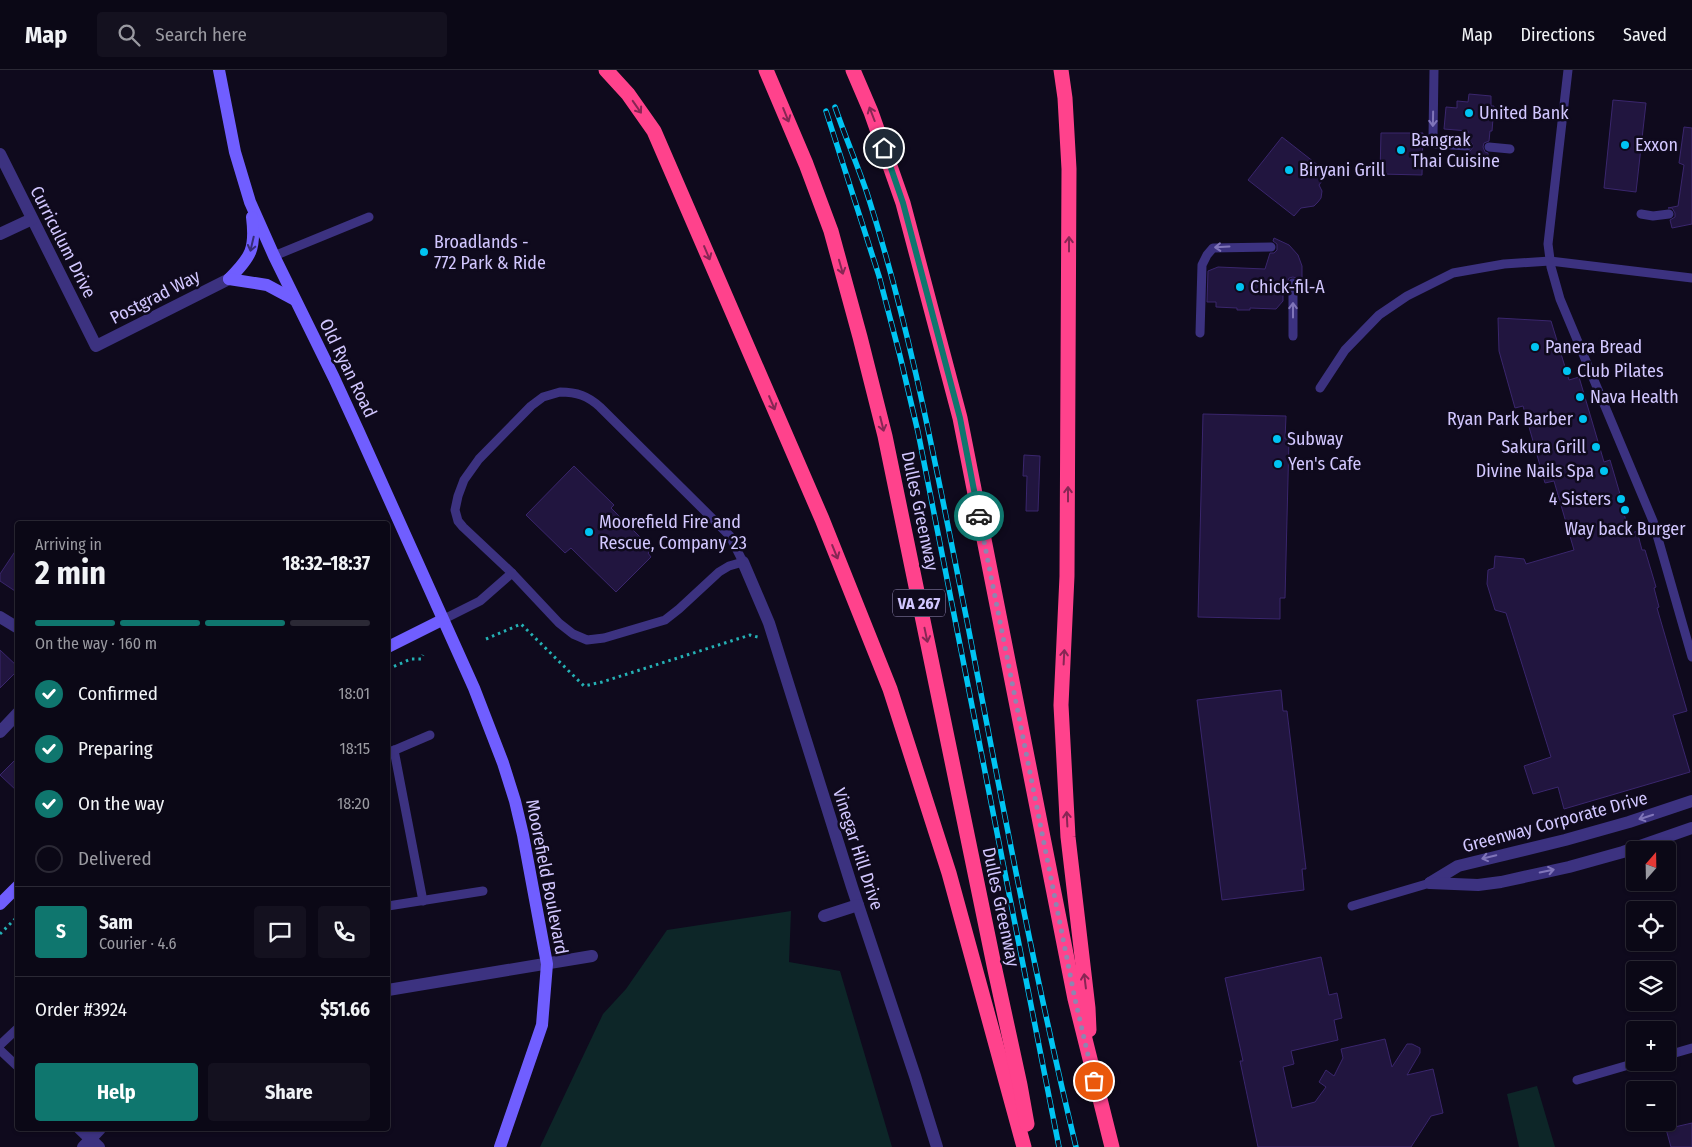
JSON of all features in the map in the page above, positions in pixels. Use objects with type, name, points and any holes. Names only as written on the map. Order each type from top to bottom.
[{"type":"highway","points":[[606,70],[628,94],[654,131],[822,519],[890,688],[948,873],[1024,1147]]},
{"type":"highway","name":"Dulles Greenway","points":[[766,70],[806,164],[831,231],[885,436],[1020,1085],[1030,1147]]},
{"type":"highway","points":[[853,70],[871,112],[903,203],[960,418],[1073,989],[1112,1147]]},
{"type":"highway","points":[[1061,70],[1065,98],[1069,169],[1067,576],[1061,705],[1068,837],[1088,1008],[1090,1064]]},
{"type":"street","name":"Old Ryan Road","points":[[219,70],[233,144],[250,202],[274,256],[334,378],[442,620]]},
{"type":"street","name":"Curriculum Drive","points":[[0,154],[96,346]]},
{"type":"street","points":[[229,279],[244,264],[254,243],[250,202]]},
{"type":"street","points":[[0,234],[32,219]]},
{"type":"street","points":[[229,279],[267,285],[295,300]]},
{"type":"street","name":"Postgrad Way","points":[[96,346],[229,279]]},
{"type":"street","name":"Vinegar Hill Drive","points":[[743,562],[769,623],[858,906],[937,1147]]},
{"type":"street","points":[[0,617],[15,626]]},
{"type":"street","points":[[390,646],[442,620]]},
{"type":"street","name":"Moorefield Boulevard","points":[[442,620],[474,688],[515,801],[547,964],[542,1025],[500,1147]]},
{"type":"street","points":[[0,732],[15,716]]},
{"type":"street","name":"Greenway Corporate Drive","points":[[1430,883],[1458,866],[1565,840],[1629,822],[1692,801]]},
{"type":"street","name":"Greenway Corporate Drive","points":[[1430,883],[1478,884],[1501,882],[1569,867],[1623,852],[1692,828]]},
{"type":"street","points":[[0,904],[15,889]]},
{"type":"street","points":[[824,916],[858,906]]},
{"type":"street","points":[[390,990],[592,956]]},
{"type":"street","points":[[81,1131],[91,1144],[99,1131]]},
{"type":"lane","points":[[1434,70],[1433,137],[1436,144],[1467,146]]},
{"type":"lane","points":[[1568,70],[1548,244],[1550,262],[1560,299],[1653,521],[1692,657]]},
{"type":"lane","points":[[1489,147],[1510,149]]},
{"type":"lane","points":[[1641,214],[1653,216],[1669,214]]},
{"type":"lane","points":[[274,256],[369,217]]},
{"type":"lane","points":[[1200,333],[1202,265],[1207,255],[1213,248],[1271,247]]},
{"type":"lane","points":[[1320,388],[1345,350],[1379,315],[1407,296],[1453,273],[1504,264],[1550,262],[1692,278]]},
{"type":"lane","points":[[1293,283],[1293,336]]},
{"type":"lane","points":[[560,392],[582,394],[600,406],[730,536],[743,562],[729,566],[719,572],[666,620],[604,638],[587,640],[573,634],[559,623],[512,573],[463,527],[456,515],[458,496],[464,480],[476,462],[520,416],[543,397],[560,392]]},
{"type":"lane","points":[[442,620],[480,601],[512,573]]},
{"type":"lane","points":[[423,900],[391,752],[430,735]]},
{"type":"lane","name":"Greenway Corporate Drive","points":[[1352,906],[1430,883]]},
{"type":"lane","points":[[390,906],[483,891]]},
{"type":"lane","points":[[0,1045],[15,1031]]},
{"type":"lane","points":[[1676,1053],[1692,1048]]},
{"type":"lane","points":[[0,1050],[15,1064]]},
{"type":"lane","points":[[1577,1080],[1626,1066]]},
{"type":"path","points":[[486,639],[522,624],[584,686],[750,635],[759,639],[763,638]]},
{"type":"path","points":[[390,668],[411,659],[421,659],[423,655]]},
{"type":"path","points":[[0,934],[15,919]]},
{"type":"green space","points":[[791,911],[789,962],[840,971],[892,1147],[540,1147],[603,1014],[626,989],[667,930]]},
{"type":"green space","points":[[1537,1086],[1555,1147],[1519,1147],[1507,1094]]},
{"type":"building","points":[[1469,94],[1491,96],[1491,106],[1494,106],[1492,131],[1490,131],[1489,141],[1484,143],[1483,147],[1485,152],[1488,153],[1488,159],[1466,158],[1466,152],[1470,151],[1473,147],[1472,143],[1467,140],[1468,131],[1444,129],[1446,107],[1457,108],[1457,101],[1468,102]]},
{"type":"building","name":"Exxon","points":[[1613,100],[1646,103],[1636,192],[1604,188]]},
{"type":"building","points":[[1684,127],[1692,128],[1692,224],[1672,228],[1670,220],[1675,217],[1675,213],[1672,208],[1668,208],[1678,206],[1684,165],[1679,163]]},
{"type":"building","points":[[1381,133],[1423,133],[1422,175],[1380,174]]},
{"type":"building","points":[[1282,137],[1328,173],[1319,185],[1322,191],[1318,202],[1314,206],[1301,208],[1294,216],[1248,180]]},
{"type":"building","name":"Chick-fil-A","points":[[1274,238],[1289,245],[1298,255],[1302,266],[1302,284],[1299,284],[1298,279],[1293,277],[1289,278],[1287,283],[1283,283],[1283,301],[1276,309],[1250,308],[1250,310],[1237,310],[1237,308],[1216,307],[1216,302],[1207,302],[1208,271],[1218,267],[1265,269],[1270,253],[1274,253],[1277,250],[1277,244],[1273,241]]},
{"type":"building","points":[[1498,318],[1551,321],[1569,380],[1579,377],[1604,462],[1610,460],[1630,534],[1637,531],[1642,550],[1645,550],[1656,587],[1654,588],[1659,607],[1657,608],[1687,711],[1673,715],[1690,772],[1564,809],[1558,787],[1533,794],[1524,766],[1551,757],[1506,613],[1495,610],[1487,584],[1488,570],[1494,568],[1495,556],[1524,559],[1526,564],[1574,550],[1554,481],[1545,483],[1523,406],[1515,408],[1499,351]]},
{"type":"building","points":[[1203,414],[1286,416],[1285,439],[1289,439],[1285,598],[1280,598],[1280,619],[1198,617]]},
{"type":"building","points":[[1024,455],[1040,456],[1038,511],[1026,511],[1027,476],[1023,476]]},
{"type":"building","name":"Moorefield Fire and Rescue, Company 23","points":[[574,466],[614,505],[611,508],[652,549],[648,553],[651,557],[616,592],[571,548],[565,553],[526,515]]},
{"type":"building","points":[[15,552],[15,591],[0,581],[0,574]]},
{"type":"building","points":[[0,650],[15,664],[15,673],[0,688]]},
{"type":"building","points":[[1281,690],[1283,711],[1287,711],[1306,869],[1302,869],[1304,890],[1222,900],[1197,700]]},
{"type":"building","points":[[15,760],[15,789],[0,775]]},
{"type":"building","points":[[1321,957],[1329,995],[1337,993],[1342,1018],[1334,1020],[1338,1040],[1291,1051],[1294,1064],[1283,1067],[1292,1108],[1315,1102],[1326,1087],[1319,1082],[1326,1070],[1334,1076],[1343,1058],[1341,1049],[1385,1039],[1392,1067],[1407,1044],[1412,1044],[1420,1048],[1420,1053],[1407,1075],[1433,1069],[1443,1113],[1431,1116],[1411,1147],[1258,1147],[1240,1061],[1243,1061],[1225,978]]},
{"type":"building","points":[[1692,1123],[1692,1147],[1671,1147],[1667,1131],[1676,1131],[1676,1127]]},
{"type":"railway","points":[[835,107],[867,193],[898,299],[911,352],[967,621],[1032,951],[1076,1147]]},
{"type":"railway","points":[[826,111],[879,276],[918,432],[1059,1147]]},
{"type":"way so far","points":[[979,516],[1075,999],[1094,1081]]},
{"type":"place","name":"United Bank","points":[[1469,113]]},
{"type":"place","name":"Exxon","points":[[1625,145]]},
{"type":"place","name":"Bangrak Thai Cuisine","points":[[1401,150]]},
{"type":"place","name":"Biryani Grill","points":[[1289,170]]},
{"type":"place","name":"Broadlands - 772 Park & Ride","points":[[424,252]]},
{"type":"place","name":"Chick-fil-A","points":[[1240,287]]},
{"type":"place","name":"Panera Bread","points":[[1535,347]]},
{"type":"place","name":"Club Pilates","points":[[1567,371]]},
{"type":"place","name":"Nava Health","points":[[1580,397]]},
{"type":"place","name":"Ryan Park Barber","points":[[1583,419]]},
{"type":"place","name":"Subway","points":[[1277,439]]},
{"type":"place","name":"Sakura Grill","points":[[1596,447]]},
{"type":"place","name":"Yen's Cafe","points":[[1278,464]]},
{"type":"place","name":"Divine Nails Spa","points":[[1604,471]]},
{"type":"place","name":"4 Sisters","points":[[1621,499]]},
{"type":"place","name":"Way back Burger","points":[[1625,510]]},
{"type":"place","name":"Moorefield Fire and Rescue, Company 23","points":[[589,532]]},
{"type":"route","points":[[884,148],[903,203],[960,418],[979,516]]}]
